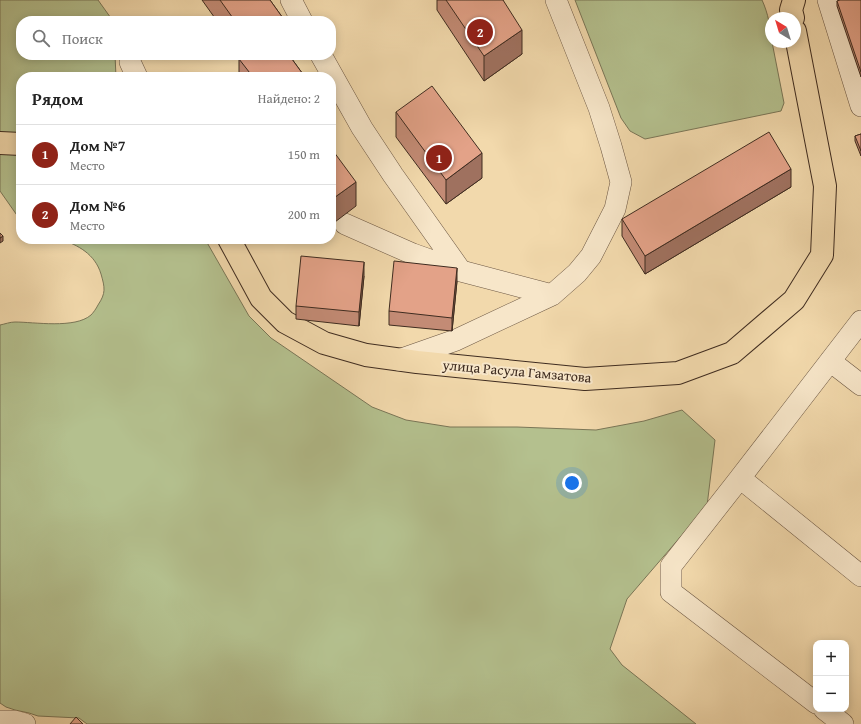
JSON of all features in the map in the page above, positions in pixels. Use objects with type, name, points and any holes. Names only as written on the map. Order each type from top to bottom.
[{"type":"main road","name":"улица Расула Гамзатова","points":[[232,244],[261,298],[285,322],[324,343],[366,355],[399,360],[585,379],[678,373],[732,353],[794,300],[822,255],[825,186],[799,48]]},
{"type":"main road","points":[[0,143],[16,144]]},
{"type":"street","points":[[291,0],[299,16]]},
{"type":"street","points":[[399,360],[456,340],[552,295],[577,273],[590,256],[615,209],[621,182],[611,146],[599,108],[556,0]]},
{"type":"street","points":[[828,0],[861,106]]},
{"type":"street","points":[[324,60],[331,72]]},
{"type":"street","points":[[336,82],[362,128],[392,175],[462,271]]},
{"type":"street","points":[[345,224],[413,254],[462,271],[552,295]]},
{"type":"street","points":[[813,701],[671,592],[671,566],[861,320]]},
{"type":"street","points":[[830,361],[861,385]]},
{"type":"street","points":[[740,478],[861,576]]},
{"type":"street","points":[[828,712],[843,724]]},
{"type":"street","points":[[1,723],[14,721],[25,724]]},
{"type":"green space","points":[[0,0],[98,0],[109,16],[16,16],[16,60],[115,60],[116,72],[16,72],[16,214],[0,191]]},
{"type":"green space","points":[[575,0],[762,0],[767,12],[765,12],[765,48],[773,48],[784,103],[781,111],[645,139],[630,131],[621,118]]},
{"type":"green space","points":[[73,244],[208,244],[249,316],[271,338],[372,407],[406,420],[450,427],[517,427],[596,430],[644,421],[682,410],[715,440],[707,506],[627,599],[610,649],[622,665],[696,724],[87,724],[79,718],[38,716],[6,707],[0,703],[0,325],[15,322],[54,324],[75,322],[91,315],[102,297],[104,287],[101,274],[95,261],[79,247]]},
{"type":"building","points":[[220,0],[270,0],[281,16],[231,16]]},
{"type":"building","points":[[446,0],[503,0],[522,30],[484,56]]},
{"type":"building","points":[[861,0],[861,72],[837,1]]},
{"type":"building","points":[[240,60],[293,60],[301,72],[249,72]]},
{"type":"building","points":[[432,86],[482,153],[446,180],[396,112]]},
{"type":"building","points":[[769,132],[791,169],[645,256],[622,219]]},
{"type":"building","points":[[861,134],[861,151],[855,136]]},
{"type":"building","points":[[336,155],[356,182],[336,196]]},
{"type":"building","points":[[301,256],[364,262],[359,312],[296,306]]},
{"type":"building","points":[[394,261],[457,268],[452,318],[389,311]]},
{"type":"building","points":[[76,717],[83,724],[70,724]]},
{"type":"place","name":"Дом №6","points":[[480,32]]},
{"type":"place","name":"Дом №7","points":[[439,158]]}]
